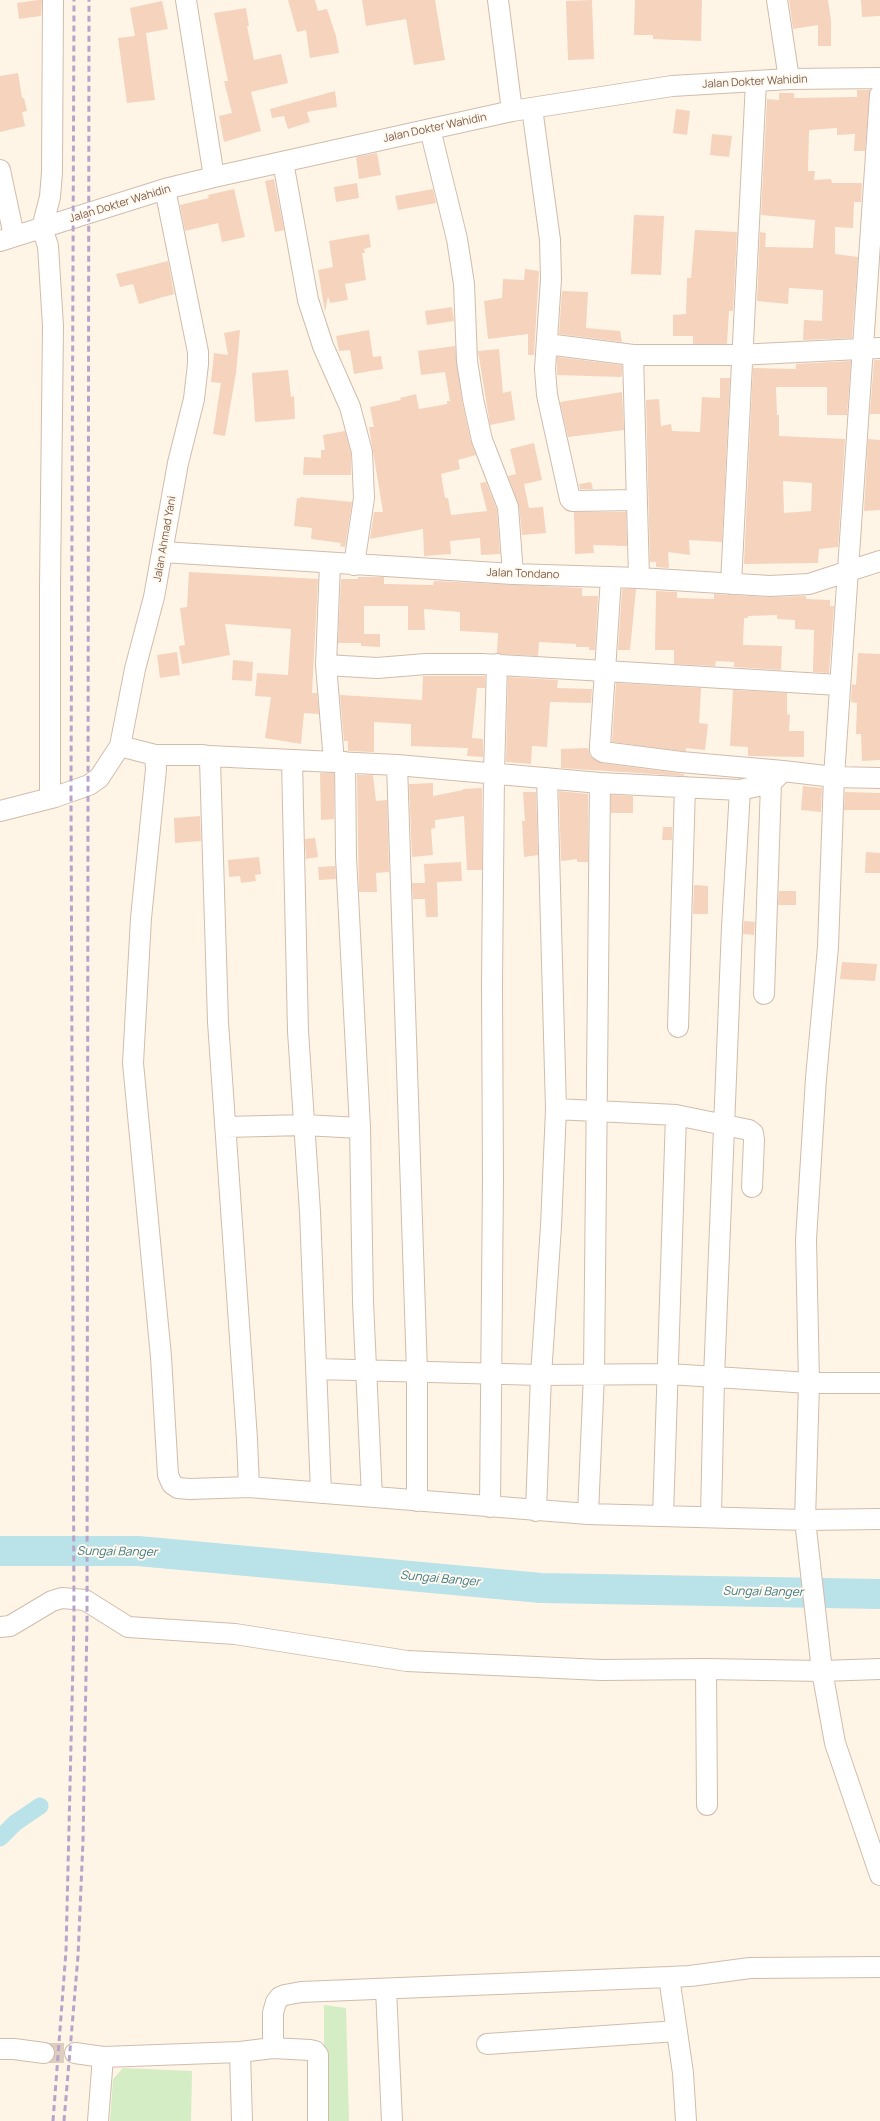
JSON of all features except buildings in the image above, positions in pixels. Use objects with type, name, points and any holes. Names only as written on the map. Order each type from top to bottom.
[{"type":"street","points":[[50,798],[50,586],[53,326],[48,246],[42,228],[50,197],[52,172],[53,0]]},
{"type":"street","points":[[186,0],[214,176]]},
{"type":"street","points":[[498,0],[512,111]]},
{"type":"street","points":[[777,0],[789,79]]},
{"type":"street","name":"Jalan Dokter Wahidin","points":[[7,239],[214,176],[512,111],[672,86],[789,79],[880,78]]},
{"type":"street","points":[[731,584],[741,354],[756,82]]},
{"type":"street","points":[[880,95],[872,348],[848,571],[839,685],[828,947],[816,1078],[806,1240],[809,1383],[805,1525],[821,1667],[835,1743],[873,1835],[880,1875]]},
{"type":"street","points":[[532,108],[550,240],[551,279],[545,369],[547,395],[571,500],[637,500]]},
{"type":"street","points":[[430,129],[457,239],[464,284],[467,361],[473,399],[482,440],[508,507],[513,574]]},
{"type":"street","points":[[283,162],[308,300],[323,346],[350,407],[362,452],[364,498],[354,565]]},
{"type":"street","points":[[0,170],[7,239]]},
{"type":"street","name":"Jalan Ahmad Yani","points":[[0,812],[89,785],[137,751],[135,669],[154,597],[178,463],[194,399],[198,364],[198,352],[165,190]]},
{"type":"street","points":[[547,344],[633,355],[741,354],[872,348]]},
{"type":"street","points":[[633,355],[640,578]]},
{"type":"street","name":"Jalan Tondano","points":[[163,552],[330,564],[513,574],[640,578],[770,586],[809,584],[880,561]]},
{"type":"street","points":[[330,564],[326,665],[339,762],[346,857],[360,1128],[366,1370],[372,1497]]},
{"type":"street","points":[[611,577],[600,750],[603,752],[777,777],[880,778]]},
{"type":"street","points":[[326,665],[377,668],[426,664],[497,664],[839,685]]},
{"type":"street","points":[[490,1507],[492,1372],[494,773],[497,664]]},
{"type":"street","points":[[137,751],[292,761],[397,765],[600,783],[740,790],[777,777]]},
{"type":"street","points":[[137,751],[156,769],[141,918],[133,1063],[161,1350],[168,1475],[172,1484],[178,1488],[190,1489],[249,1487],[536,1511],[588,1514],[711,1517],[805,1525],[880,1519]]},
{"type":"street","points":[[209,756],[218,1022],[249,1487]]},
{"type":"street","points":[[292,761],[298,1031],[304,1125],[321,1493]]},
{"type":"street","points":[[397,765],[417,1372],[417,1501]]},
{"type":"street","points":[[764,994],[777,777]]},
{"type":"street","points":[[536,1511],[541,1374],[552,1226],[556,1109],[547,778]]},
{"type":"street","points":[[588,1514],[594,1374],[600,783]]},
{"type":"street","points":[[678,1027],[685,787]]},
{"type":"street","points":[[711,1517],[714,1378],[732,927],[740,790]]},
{"type":"street","points":[[556,1109],[676,1115],[749,1130],[753,1134],[752,1187]]},
{"type":"street","points":[[663,1516],[669,1374],[676,1115]]},
{"type":"street","points":[[226,1127],[304,1125],[360,1128]]},
{"type":"street","points":[[316,1369],[541,1374],[669,1374],[809,1383],[880,1383]]},
{"type":"street","points":[[0,1627],[10,1626],[52,1601],[62,1598],[75,1598],[98,1607],[128,1627],[235,1634],[407,1661],[601,1670],[821,1667],[880,1669]]},
{"type":"street","points":[[706,1669],[707,1805]]},
{"type":"street","points":[[274,2048],[273,2013],[280,1997],[300,1992],[690,1976],[750,1968],[880,1967]]},
{"type":"street","points":[[669,1977],[677,2031],[686,2121]]},
{"type":"street","points":[[386,1989],[392,2121]]},
{"type":"street","points":[[487,2044],[677,2031]]},
{"type":"street","points":[[75,2053],[103,2057],[240,2052],[274,2048],[315,2051],[318,2055],[318,2121]]},
{"type":"street","points":[[0,2049],[14,2049],[44,2053]]},
{"type":"street","points":[[240,2052],[242,2121]]},
{"type":"street","points":[[98,2121],[103,2057]]},
{"type":"green space","points":[[324,2005],[346,2008],[349,2121],[324,2121]]},
{"type":"green space","points":[[123,2068],[192,2071],[191,2121],[110,2121],[113,2079]]},
{"type":"waterway","name":"Sungai Banger","points":[[0,1551],[138,1551],[541,1588],[880,1594]]},
{"type":"waterway","points":[[0,1838],[15,1823],[40,1806]]},
{"type":"tunnel","points":[[44,2053],[75,2053]]},
{"type":"railway","points":[[53,2121],[66,1951],[74,1621],[71,791],[74,0]]},
{"type":"railway","points":[[64,2121],[78,1956],[83,1841],[87,1621],[89,0]]}]
